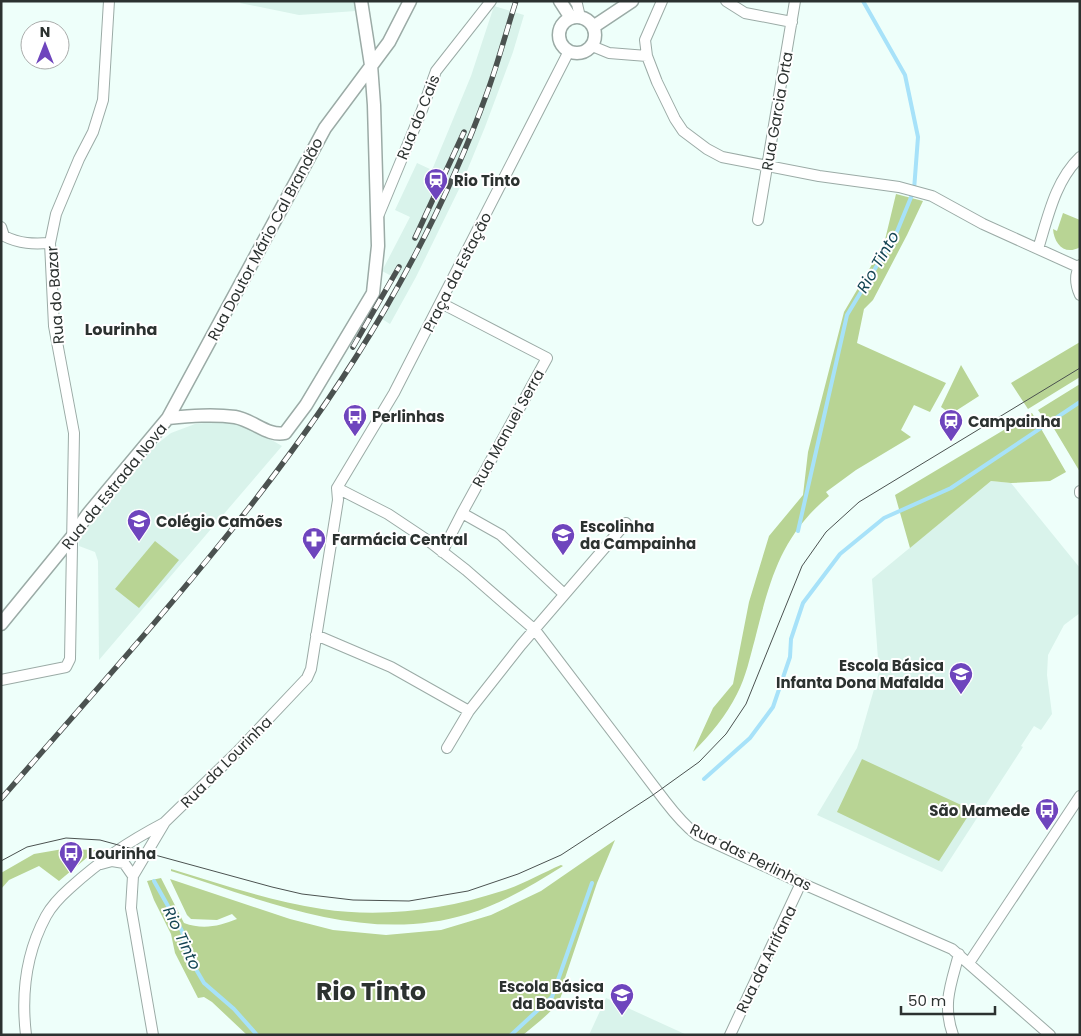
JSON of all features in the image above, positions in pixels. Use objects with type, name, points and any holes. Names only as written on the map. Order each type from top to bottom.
[{"type":"street","name":"Rua do Bazar","points":[[1,680],[66,667],[70,659],[74,433],[54,326],[50,243],[56,214],[79,159],[93,132],[103,100],[109,1]]},
{"type":"street","points":[[361,1],[371,66],[374,105],[377,218]]},
{"type":"street","points":[[371,66],[388,42],[410,1]]},
{"type":"street","name":"Rua do Cais","points":[[377,218],[422,110],[436,71],[491,1]]},
{"type":"street","points":[[560,1],[576,18]]},
{"type":"street","points":[[575,1],[577,4],[576,18]]},
{"type":"street","points":[[593,27],[632,1]]},
{"type":"street","points":[[662,1],[645,40],[647,56],[675,119],[683,131],[707,150],[722,157],[819,176],[899,187],[932,196],[983,224],[1079,266],[1075,277],[1080,295]]},
{"type":"street","points":[[726,1],[745,13],[792,22]]},
{"type":"street","name":"Rua Garcia Orta","points":[[758,220],[795,1]]},
{"type":"street","points":[[576,18],[588,20],[593,27],[595,33],[592,46],[581,53],[569,51],[561,42],[560,31],[562,25],[576,18]]},
{"type":"street","points":[[592,46],[609,53],[647,56]]},
{"type":"street","name":"Praça da Estação","points":[[337,488],[394,392],[569,51]]},
{"type":"street","name":"Rua Doutor Mário Cal Brandão","points":[[168,418],[325,128],[371,66]]},
{"type":"street","points":[[1038,249],[1057,189],[1073,163],[1080,156]]},
{"type":"street","name":"Rua da Estrada Nova","points":[[1,624],[72,537],[88,514],[168,418],[236,417],[276,435],[285,433],[306,405],[373,293],[378,246],[377,218]]},
{"type":"street","points":[[1,227],[4,236],[13,240],[31,244],[50,243]]},
{"type":"street","name":"Rua Manuel Serra","points":[[441,303],[547,358],[442,552]]},
{"type":"street","name":"Rua das Perlinhas","points":[[337,488],[388,514],[442,552],[466,570],[535,630],[683,824],[697,834],[801,883],[952,949],[1050,1035]]},
{"type":"street","name":"Rua da Lourinha","points":[[154,1035],[131,908],[133,876],[165,822],[236,753],[300,686],[311,669],[338,500],[337,488]]},
{"type":"street","points":[[462,513],[501,536],[564,594]]},
{"type":"street","points":[[447,748],[469,712],[564,594],[626,523]]},
{"type":"street","points":[[316,634],[391,667],[469,712]]},
{"type":"street","points":[[969,963],[1080,796]]},
{"type":"street","points":[[26,1035],[25,981],[29,960],[46,915],[58,900],[93,867],[165,822]]},
{"type":"street","points":[[93,867],[112,861],[124,863],[133,876]]},
{"type":"street","name":"Rua da Arrifana","points":[[730,1035],[801,883]]},
{"type":"street","points":[[953,1035],[947,1012],[959,954]]},
{"type":"shaded area","points":[[241,1],[355,1],[356,11],[299,15],[240,3]]},
{"type":"shaded area","points":[[494,6],[524,15],[513,52],[462,183],[416,277],[390,324],[382,319],[403,282],[382,271],[410,217],[395,210],[417,163],[432,170],[471,76]]},
{"type":"shaded area","name":"Colégio Camões","points":[[222,421],[247,426],[282,446],[99,660],[98,561],[95,552],[79,546],[79,539],[148,451],[171,433],[195,424]]},
{"type":"shaded area","name":"Escola Básica Infanta Dona Mafalda","points":[[991,481],[1011,483],[1080,568],[1080,613],[1064,625],[1048,655],[1047,675],[1052,714],[1041,730],[1034,726],[1021,746],[1023,747],[942,872],[817,815],[857,748],[879,672],[872,579]]},
{"type":"shaded area","name":"Escola Básica da Boavista","points":[[606,998],[687,1035],[589,1035]]},
{"type":"green space","points":[[896,194],[923,201],[873,300],[864,309],[857,343],[946,383],[930,412],[914,405],[901,430],[911,437],[856,470],[826,492],[829,496],[812,511],[799,527],[779,561],[772,579],[748,667],[733,702],[712,732],[693,752],[713,708],[733,684],[749,602],[769,536],[803,495],[808,452],[844,312],[884,244]]},
{"type":"green space","points":[[1063,213],[1080,220],[1080,247],[1070,250],[1058,244],[1053,229],[1057,231]]},
{"type":"green space","points":[[1080,342],[1080,377],[1028,409],[1011,383]]},
{"type":"green space","points":[[961,365],[979,396],[951,414],[941,407]]},
{"type":"green space","points":[[1080,384],[1080,472],[1053,427],[1051,428],[1038,410]]},
{"type":"green space","points":[[1032,413],[1066,472],[1050,481],[1011,483],[991,481],[910,548],[895,495]]},
{"type":"green space","points":[[155,541],[179,560],[139,608],[115,589]]},
{"type":"green space","points":[[862,759],[972,810],[939,861],[837,812]]},
{"type":"green space","points":[[615,840],[597,883],[560,997],[556,1005],[544,1018],[523,1035],[247,1035],[212,1002],[204,997],[198,998],[175,953],[171,934],[147,881],[161,878],[184,923],[191,925],[205,927],[224,924],[237,919],[232,914],[217,920],[191,919],[187,915],[170,879],[290,919],[333,930],[386,935],[441,930],[491,915],[541,891]]},
{"type":"green space","points":[[63,849],[96,850],[59,881],[39,866],[9,880],[1,889],[1,873],[34,854]]},
{"type":"green space","points":[[561,865],[563,866],[528,887],[481,910],[430,922],[392,925],[355,922],[280,906],[171,871],[171,869],[246,892],[303,906],[367,913],[413,910],[480,898],[524,882]]},
{"type":"waterway","name":"Rio Tinto","points":[[798,531],[847,315],[896,234],[914,190],[918,137],[905,75],[863,1]]},
{"type":"waterway","points":[[704,779],[750,738],[773,707],[790,657],[791,639],[803,603],[840,554],[884,518],[951,488],[1080,402]]},
{"type":"waterway","name":"Rio Tinto","points":[[154,881],[182,931],[187,954],[204,983],[234,1009],[257,1035]]},
{"type":"waterway","name":"Rio Tinto","points":[[511,1035],[552,997],[592,883]]},
{"type":"tram line","points":[[1,861],[27,847],[66,838],[100,840],[302,894],[353,900],[409,901],[468,891],[518,874],[561,855],[653,795],[699,762],[726,734],[746,704],[802,566],[826,532],[859,502],[1080,368]]},
{"type":"railway","points":[[1,799],[204,564],[253,503],[343,377],[399,285],[453,177],[487,93],[516,1]]},
{"type":"railway","points":[[415,238],[464,132]]},
{"type":"railway","points":[[353,347],[399,267]]},
{"type":"place","name":"Rio Tinto","points":[[436,201]]},
{"type":"place","name":"Perlinhas","points":[[355,437]]},
{"type":"place","name":"Campainha","points":[[951,442]]},
{"type":"place","name":"Colégio Camões","points":[[139,542]]},
{"type":"place","name":"Escolinha da Campainha","points":[[563,556]]},
{"type":"place","name":"Farmácia Central","points":[[314,560]]},
{"type":"place","name":"Escola Básica Infanta Dona Mafalda","points":[[961,695]]},
{"type":"place","name":"São Mamede","points":[[1047,831]]},
{"type":"place","name":"Lourinha","points":[[71,874]]},
{"type":"place","name":"Escola Básica da Boavista","points":[[622,1016]]},
{"type":"district","name":"Lourinha","points":[[121,329]]},
{"type":"district","name":"Rio Tinto","points":[[371,991]]}]
